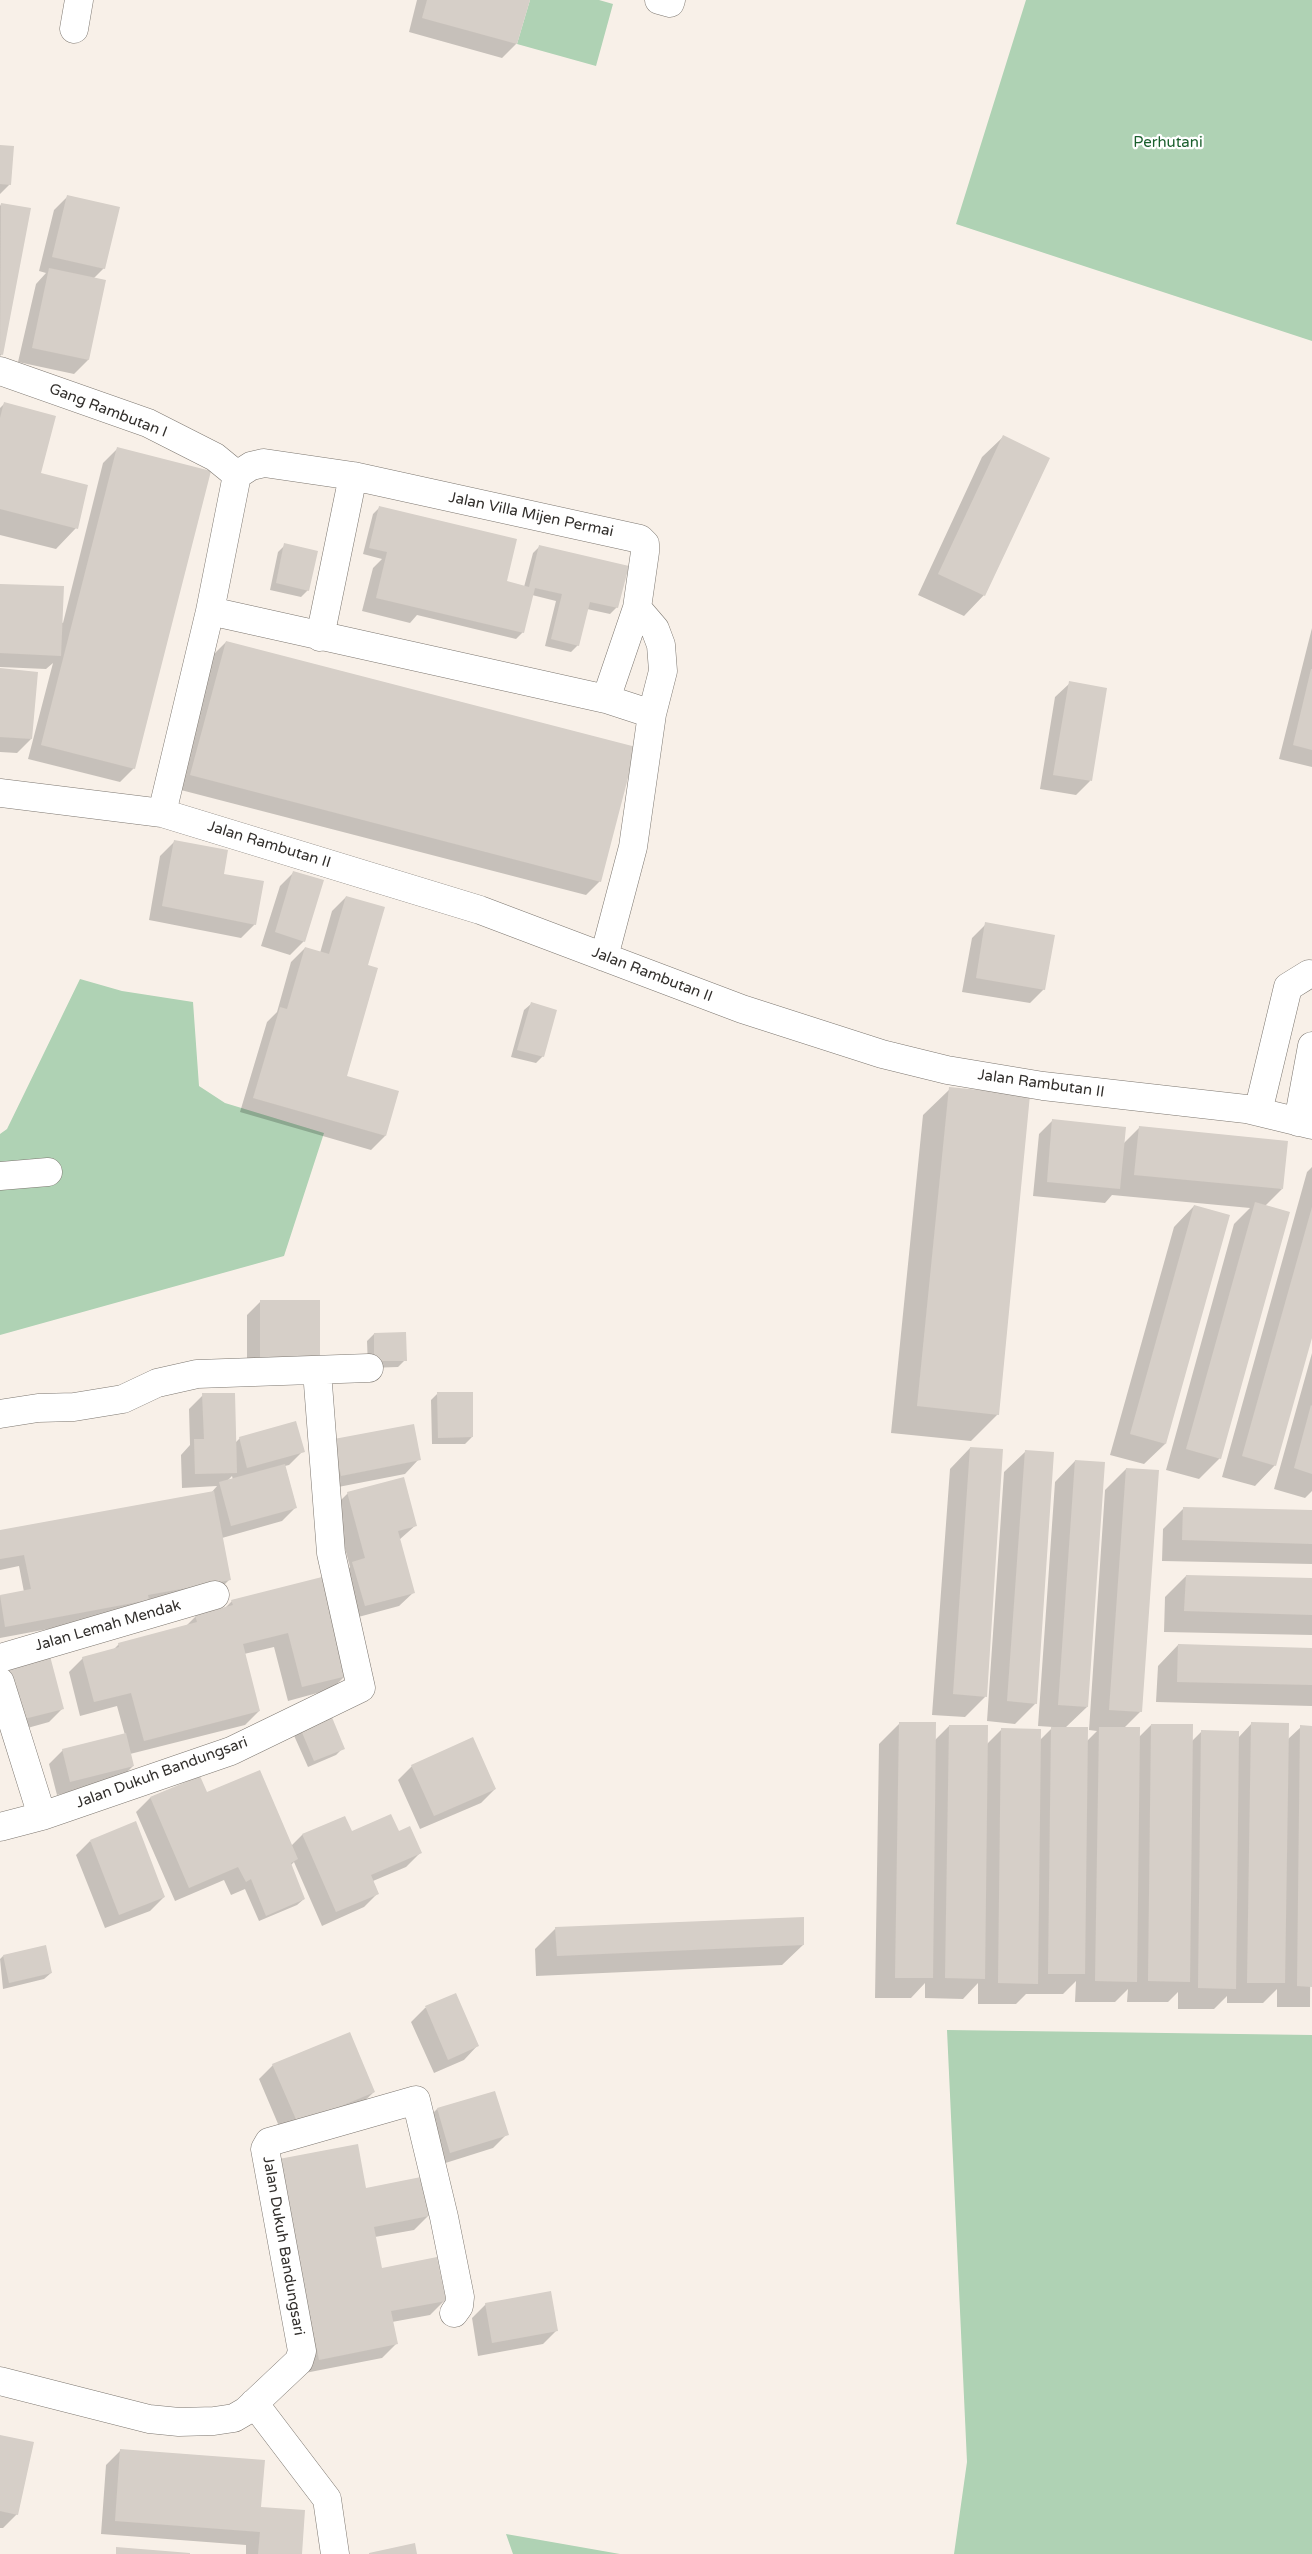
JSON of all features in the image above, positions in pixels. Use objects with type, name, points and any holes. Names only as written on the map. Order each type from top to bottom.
[{"type":"street","points":[[74,29],[79,0]]},
{"type":"street","points":[[658,0],[670,3],[671,0]]},
{"type":"street","name":"Gang Rambutan I","points":[[0,371],[148,424],[215,457],[237,475]]},
{"type":"street","name":"Jalan Villa Mijen Permai","points":[[237,475],[251,466],[264,463],[353,476],[640,540],[645,544],[645,552],[637,608],[606,699]]},
{"type":"street","points":[[162,813],[210,611],[237,475]]},
{"type":"street","points":[[320,637],[353,476]]},
{"type":"street","points":[[604,956],[633,847],[652,714],[663,671],[661,645],[655,629],[637,608]]},
{"type":"street","points":[[210,611],[320,637],[606,699],[652,714]]},
{"type":"street","name":"Jalan Rambutan II","points":[[0,793],[162,813],[480,910],[742,1009],[882,1054],[947,1070],[1043,1086],[1258,1112],[1305,1123]]},
{"type":"street","points":[[1258,1112],[1288,988],[1311,972]]},
{"type":"street","points":[[1305,1123],[1312,1046]]},
{"type":"street","points":[[0,1176],[48,1172]]},
{"type":"street","points":[[0,1414],[38,1408],[74,1407],[123,1399],[157,1382],[197,1374],[368,1368]]},
{"type":"street","name":"Jalan Dukuh Bandungsari","points":[[0,1827],[42,1816],[231,1751],[362,1688],[331,1553],[317,1371]]},
{"type":"street","name":"Jalan Lemah Mendak","points":[[0,1658],[215,1595]]},
{"type":"street","points":[[0,1682],[42,1816]]},
{"type":"street","name":"Jalan Dukuh Bandungsari","points":[[0,2381],[149,2419],[179,2422],[234,2418],[246,2411],[299,2361],[302,2351],[265,2149],[269,2142],[416,2100],[444,2217],[460,2297],[459,2306],[454,2313]]},
{"type":"street","points":[[254,2404],[327,2499],[334,2554]]},
{"type":"green space","points":[[530,0],[599,0],[613,4],[596,66],[517,44]]},
{"type":"green space","name":"Perhutani","points":[[1026,0],[1312,0],[1312,341],[956,224]]},
{"type":"green space","points":[[80,979],[122,991],[193,1002],[199,1086],[225,1103],[324,1133],[284,1256],[0,1335],[0,1134],[7,1129]]},
{"type":"green space","points":[[947,2030],[1312,2035],[1312,2554],[954,2554],[967,2462]]},
{"type":"green space","points":[[506,2534],[620,2554],[513,2554]]},
{"type":"building","points":[[427,0],[530,0],[517,44],[422,18]]},
{"type":"building","points":[[0,145],[14,146],[11,185],[0,184]]},
{"type":"building","points":[[67,195],[120,207],[105,269],[52,257]]},
{"type":"building","points":[[1,203],[31,208],[3,355],[0,354]]},
{"type":"building","points":[[49,268],[106,280],[89,360],[32,348]]},
{"type":"building","points":[[4,402],[56,416],[41,473],[88,485],[78,529],[0,509],[0,418]]},
{"type":"building","points":[[1003,435],[1050,458],[985,596],[938,574]]},
{"type":"building","points":[[117,447],[211,471],[135,769],[41,745]]},
{"type":"building","points":[[379,506],[517,539],[507,581],[529,587],[539,545],[629,566],[618,608],[590,602],[579,646],[551,639],[562,594],[535,588],[524,633],[376,598],[387,552],[369,548]]},
{"type":"building","points":[[284,543],[318,551],[309,591],[276,583]]},
{"type":"building","points":[[0,584],[64,586],[61,656],[0,653]]},
{"type":"building","points":[[226,641],[636,747],[601,882],[190,775]]},
{"type":"building","points":[[0,668],[38,672],[32,739],[0,737]]},
{"type":"building","points":[[1312,669],[1312,750],[1293,745]]},
{"type":"building","points":[[1069,681],[1107,688],[1092,781],[1053,775]]},
{"type":"building","points":[[174,840],[228,850],[224,874],[264,881],[256,925],[162,906]]},
{"type":"building","points":[[293,871],[324,880],[305,942],[275,932]]},
{"type":"building","points":[[346,896],[385,907],[368,965],[378,968],[347,1076],[399,1091],[386,1136],[253,1098],[280,1007],[287,1009],[305,947],[329,954]]},
{"type":"building","points":[[985,922],[1055,935],[1045,990],[976,978]]},
{"type":"building","points":[[531,1002],[557,1010],[544,1057],[517,1050]]},
{"type":"building","points":[[949,1087],[1030,1095],[999,1415],[917,1406]]},
{"type":"building","points":[[1052,1119],[1126,1127],[1120,1189],[1047,1182]]},
{"type":"building","points":[[1139,1126],[1288,1141],[1283,1189],[1134,1175]]},
{"type":"building","points":[[1255,1202],[1290,1212],[1221,1459],[1186,1449]]},
{"type":"building","points":[[1194,1205],[1230,1215],[1166,1444],[1130,1434]]},
{"type":"building","points":[[1312,1207],[1312,1338],[1276,1466],[1242,1456]]},
{"type":"building","points":[[260,1300],[320,1300],[320,1363],[260,1363]]},
{"type":"building","points":[[406,1332],[407,1361],[374,1361],[374,1333]]},
{"type":"building","points":[[437,1392],[473,1392],[473,1437],[438,1438]]},
{"type":"building","points":[[202,1393],[235,1393],[237,1473],[195,1474],[194,1439],[204,1439]]},
{"type":"building","points":[[1312,1406],[1312,1474],[1294,1468]]},
{"type":"building","points":[[296,1421],[305,1452],[247,1468],[239,1437]]},
{"type":"building","points":[[414,1424],[421,1460],[341,1476],[334,1439]]},
{"type":"building","points":[[970,1447],[1003,1449],[987,1697],[953,1694]]},
{"type":"building","points":[[1025,1450],[1054,1452],[1037,1704],[1007,1701]]},
{"type":"building","points":[[1075,1460],[1105,1462],[1088,1707],[1058,1705]]},
{"type":"building","points":[[285,1464],[297,1508],[231,1526],[219,1482]]},
{"type":"building","points":[[1126,1468],[1159,1470],[1142,1712],[1109,1710]]},
{"type":"building","points":[[404,1477],[417,1526],[398,1531],[415,1593],[365,1606],[352,1562],[365,1558],[347,1492]]},
{"type":"building","points":[[214,1491],[231,1580],[148,1595],[149,1600],[5,1627],[0,1595],[31,1589],[24,1555],[0,1559],[0,1530]]},
{"type":"building","points":[[1183,1507],[1312,1510],[1312,1544],[1182,1540]]},
{"type":"building","points":[[1186,1575],[1312,1578],[1312,1615],[1184,1611]]},
{"type":"building","points":[[322,1577],[347,1676],[302,1687],[288,1633],[243,1644],[260,1711],[144,1741],[131,1693],[94,1702],[82,1657],[119,1647],[118,1643],[197,1622],[195,1615],[233,1605],[231,1600]]},
{"type":"building","points":[[1178,1644],[1312,1648],[1312,1685],[1177,1682]]},
{"type":"building","points":[[50,1656],[64,1709],[20,1720],[5,1667]]},
{"type":"building","points":[[329,1710],[345,1749],[314,1761],[298,1723]]},
{"type":"building","points":[[899,1722],[936,1722],[933,1978],[895,1978]]},
{"type":"building","points":[[1251,1722],[1289,1723],[1285,1983],[1247,1983]]},
{"type":"building","points":[[1151,1724],[1193,1724],[1190,1982],[1148,1981]]},
{"type":"building","points":[[949,1725],[988,1725],[985,1979],[945,1978]]},
{"type":"building","points":[[1300,1725],[1312,1726],[1312,1987],[1297,1986]]},
{"type":"building","points":[[1051,1727],[1088,1727],[1085,1974],[1048,1974]]},
{"type":"building","points":[[1099,1727],[1140,1727],[1137,1982],[1095,1981]]},
{"type":"building","points":[[1001,1728],[1041,1729],[1038,1984],[998,1983]]},
{"type":"building","points":[[1201,1730],[1239,1731],[1236,1989],[1198,1988]]},
{"type":"building","points":[[126,1733],[134,1766],[70,1782],[62,1749]]},
{"type":"building","points":[[473,1737],[496,1789],[434,1816],[411,1765]]},
{"type":"building","points":[[260,1770],[298,1859],[291,1863],[305,1899],[266,1916],[251,1879],[246,1882],[238,1867],[189,1888],[150,1797],[200,1776],[207,1792]]},
{"type":"building","points":[[391,1814],[399,1831],[410,1826],[422,1853],[371,1875],[379,1894],[336,1912],[302,1834],[345,1816],[352,1831]]},
{"type":"building","points":[[136,1821],[165,1897],[119,1915],[90,1840]]},
{"type":"building","points":[[804,1917],[804,1945],[557,1956],[555,1927]]},
{"type":"building","points":[[46,1945],[52,1973],[9,1983],[3,1955]]},
{"type":"building","points":[[456,1993],[479,2046],[448,2060],[425,2006]]},
{"type":"building","points":[[350,2032],[375,2092],[298,2124],[272,2064]]},
{"type":"building","points":[[495,2091],[509,2135],[450,2153],[437,2108]]},
{"type":"building","points":[[358,2144],[366,2188],[421,2177],[429,2216],[374,2227],[382,2268],[437,2257],[446,2301],[391,2311],[398,2344],[319,2360],[279,2159]]},
{"type":"building","points":[[551,2291],[558,2331],[492,2343],[485,2303]]},
{"type":"building","points":[[0,2435],[34,2442],[18,2515],[0,2511]]},
{"type":"building","points":[[120,2449],[265,2460],[261,2507],[305,2510],[302,2554],[258,2554],[260,2532],[115,2521]]},
{"type":"building","points":[[415,2543],[417,2554],[369,2554],[369,2553]]},
{"type":"building","points":[[116,2547],[190,2553],[190,2554],[116,2554]]}]
